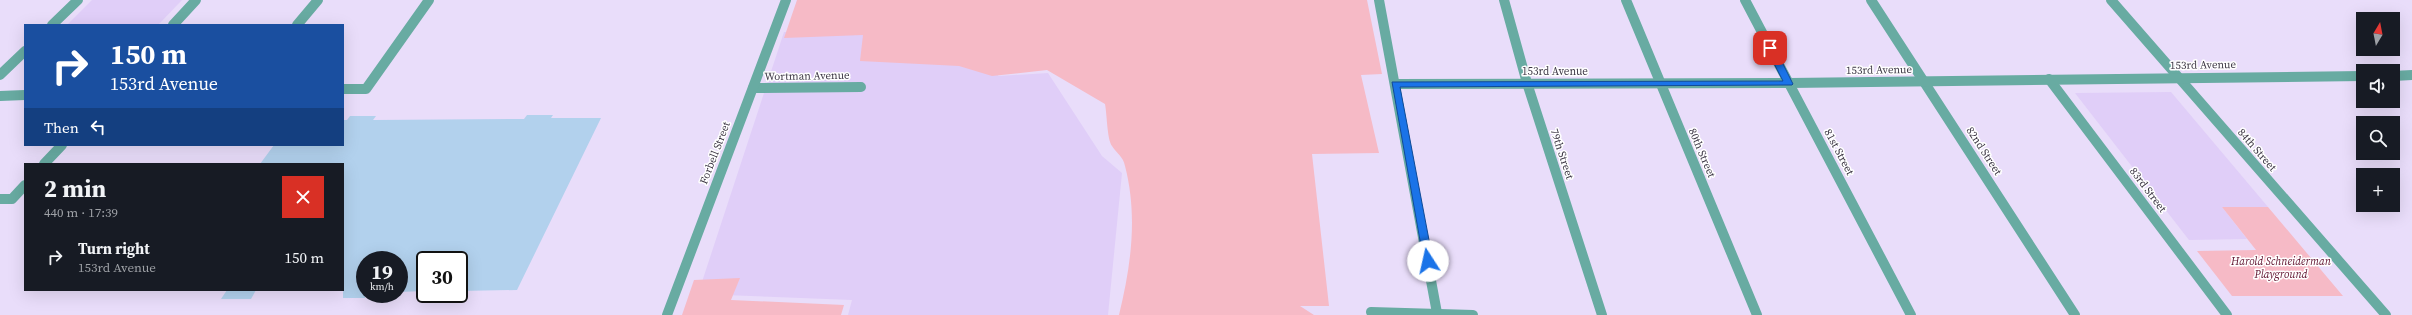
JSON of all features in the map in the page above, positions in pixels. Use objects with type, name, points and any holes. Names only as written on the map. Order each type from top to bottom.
[{"type":"street","points":[[53,24],[78,0]]},
{"type":"street","points":[[174,24],[196,0]]},
{"type":"street","points":[[298,24],[318,0]]},
{"type":"street","points":[[344,89],[366,89],[429,0]]},
{"type":"street","name":"Forbell Street","points":[[667,315],[786,0]]},
{"type":"street","points":[[1379,0],[1396,84],[1437,313]]},
{"type":"street","name":"79th Street","points":[[1504,0],[1527,83],[1602,315]]},
{"type":"street","name":"80th Street","points":[[1626,0],[1757,315]]},
{"type":"street","name":"81st Street","points":[[1745,0],[1911,315]]},
{"type":"street","name":"82nd Street","points":[[1871,0],[1925,81],[2075,315]]},
{"type":"street","name":"84th Street","points":[[2111,0],[2386,315]]},
{"type":"street","points":[[0,75],[24,52]]},
{"type":"street","points":[[2400,76],[2412,75]]},
{"type":"street","name":"153rd Avenue","points":[[1396,84],[1789,84],[2177,77],[2356,76]]},
{"type":"street","name":"83rd Street","points":[[2049,79],[2227,315]]},
{"type":"street","name":"Wortman Avenue","points":[[753,88],[861,87]]},
{"type":"street","points":[[0,96],[24,96]]},
{"type":"street","points":[[45,163],[61,146]]},
{"type":"street","points":[[0,199],[12,199],[24,186]]},
{"type":"street","points":[[1371,312],[1473,315]]},
{"type":"shaded area","points":[[92,0],[182,0],[159,24],[68,24]]},
{"type":"shaded area","points":[[1004,31],[998,76],[1048,73],[1102,156],[1122,173],[1108,315],[848,315],[852,300],[698,294],[784,32]]},
{"type":"shaded area","points":[[2171,92],[2268,207],[2222,207],[2247,239],[2189,240],[2075,93]]},
{"type":"green space","points":[[797,0],[1367,0],[1382,74],[1361,75],[1379,153],[1312,154],[1329,306],[1300,306],[1314,315],[1119,315],[1130,260],[1132,222],[1131,203],[1124,163],[1110,143],[1105,104],[1047,70],[992,76],[959,66],[860,61],[863,35],[784,38]]},
{"type":"green space","name":"Harold Schneiderman Playground","points":[[2222,207],[2268,207],[2343,296],[2232,296],[2197,251],[2256,250]]},
{"type":"green space","points":[[740,278],[731,300],[844,305],[841,315],[682,315],[694,280]]},
{"type":"building","points":[[527,115],[553,115],[551,118],[601,118],[517,290],[468,291],[468,251],[416,251],[416,291],[408,292],[408,251],[356,251],[356,298],[343,298],[344,163],[261,163],[273,146],[344,146],[344,120],[347,120],[350,116],[376,116],[373,120],[524,119]]},
{"type":"building","points":[[226,291],[255,291],[251,299],[221,299]]},
{"type":"route","points":[[1428,261],[1396,84],[1789,84],[1770,48]]}]
